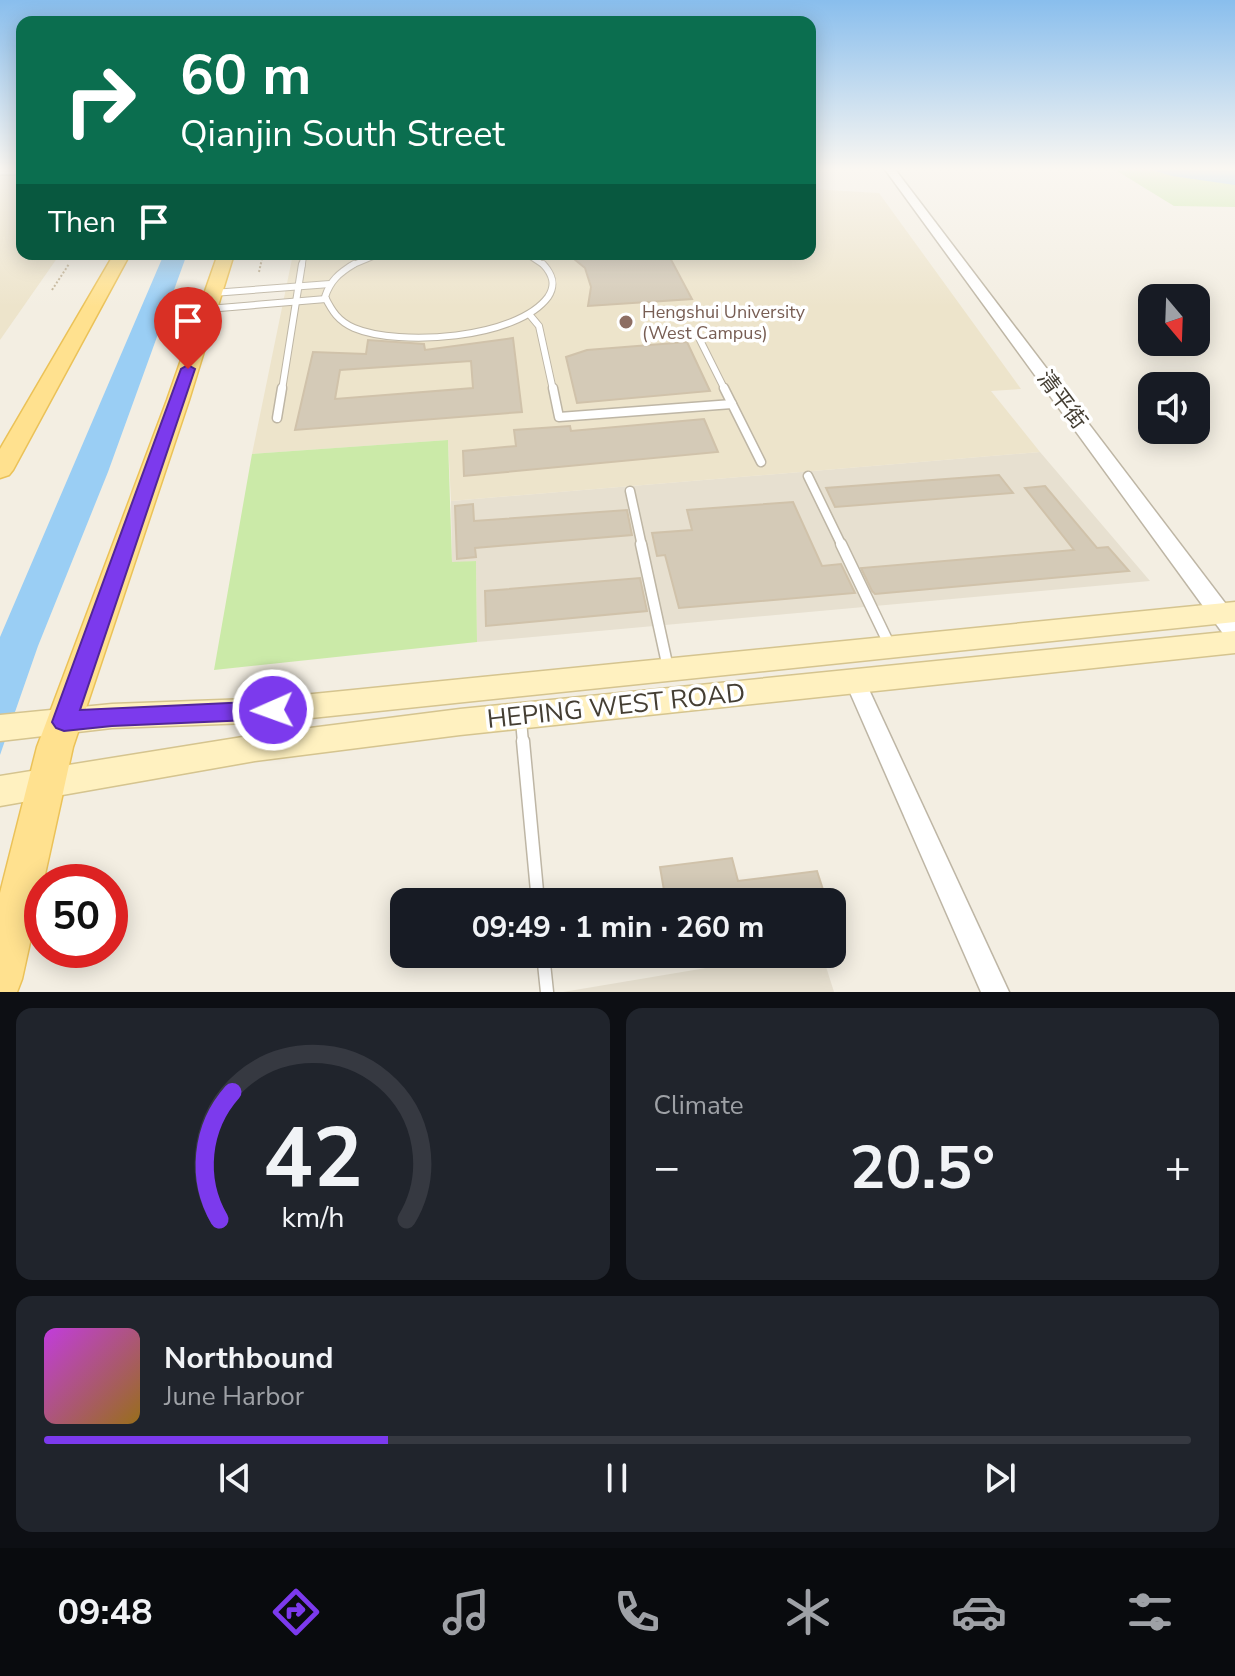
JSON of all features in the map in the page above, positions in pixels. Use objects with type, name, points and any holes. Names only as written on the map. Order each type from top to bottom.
[{"type":"main road","points":[[0,470],[119,260]]},
{"type":"main road","points":[[0,979],[55,751],[224,260]]},
{"type":"main road","name":"HEPING WEST ROAD","points":[[0,791],[55,751],[112,716],[273,710],[890,646],[1230,619]]},
{"type":"main road","name":"HEPING WEST ROAD","points":[[9,727],[55,751],[255,748],[521,716],[1235,642]]},
{"type":"street","name":"清平街","points":[[924,214],[1230,619]]},
{"type":"street","points":[[855,681],[995,992]]},
{"type":"lane","points":[[277,418],[303,260]]},
{"type":"lane","points":[[365,260],[351,266],[330,284],[326,299],[336,316],[354,326],[380,334],[412,337],[481,331],[529,314],[548,298],[554,279],[547,267],[536,260]]},
{"type":"lane","points":[[210,301],[330,284]]},
{"type":"lane","points":[[210,301],[296,302],[326,299]]},
{"type":"lane","points":[[529,314],[539,326],[559,417],[732,404]]},
{"type":"lane","points":[[700,340],[761,462]]},
{"type":"lane","points":[[808,476],[890,646]]},
{"type":"lane","points":[[630,491],[668,669]]},
{"type":"lane","points":[[521,716],[537,888]]},
{"type":"lane","points":[[544,968],[547,992]]},
{"type":"path","points":[[259,272],[262,260]]},
{"type":"path","points":[[52,290],[69,264]]},
{"type":"shaded area","points":[[0,214],[16,214],[16,260],[56,260],[0,340]]},
{"type":"shaded area","name":"Hengshui University (West Campus)","points":[[816,214],[894,214],[1021,389],[991,391],[1040,452],[451,501],[448,440],[252,454],[292,260],[816,260]]},
{"type":"shaded area","points":[[1040,452],[1150,581],[477,642],[476,561],[452,563],[451,501]]},
{"type":"shaded area","points":[[706,968],[826,968],[834,992],[563,992]]},
{"type":"green space","points":[[448,440],[452,562],[476,561],[477,642],[214,670],[252,454]]},
{"type":"water","points":[[161,260],[185,260],[108,472],[38,646],[0,755],[0,637]]},
{"type":"building","points":[[575,260],[671,260],[692,299],[588,306],[591,287],[585,268]]},
{"type":"building","points":[[513,338],[522,412],[295,430],[313,352],[366,354],[368,340],[424,344],[425,350]],"holes":[[[471,361],[473,388],[335,399],[340,370]]]},
{"type":"building","points":[[687,342],[710,391],[577,403],[566,357],[587,350]]},
{"type":"building","points":[[704,419],[718,452],[464,476],[463,451],[516,446],[514,430],[570,426],[571,431]]},
{"type":"building","points":[[999,475],[1013,493],[835,507],[826,488]]},
{"type":"building","points":[[1045,486],[1097,548],[1108,547],[1129,571],[875,594],[872,591],[861,568],[1074,550],[1025,488]]},
{"type":"building","points":[[793,502],[822,566],[841,564],[855,593],[679,608],[665,555],[657,556],[652,533],[692,530],[687,510]]},
{"type":"building","points":[[473,504],[474,521],[627,510],[632,535],[475,548],[476,557],[457,559],[455,506]]},
{"type":"building","points":[[640,578],[647,611],[486,626],[485,591]]},
{"type":"building","points":[[732,858],[738,881],[817,871],[822,888],[664,888],[660,867]]},
{"type":"place","name":"Hengshui University (West Campus)","points":[[626,322]]},
{"type":"route","points":[[188,369],[64,722],[112,716],[273,710]]}]
